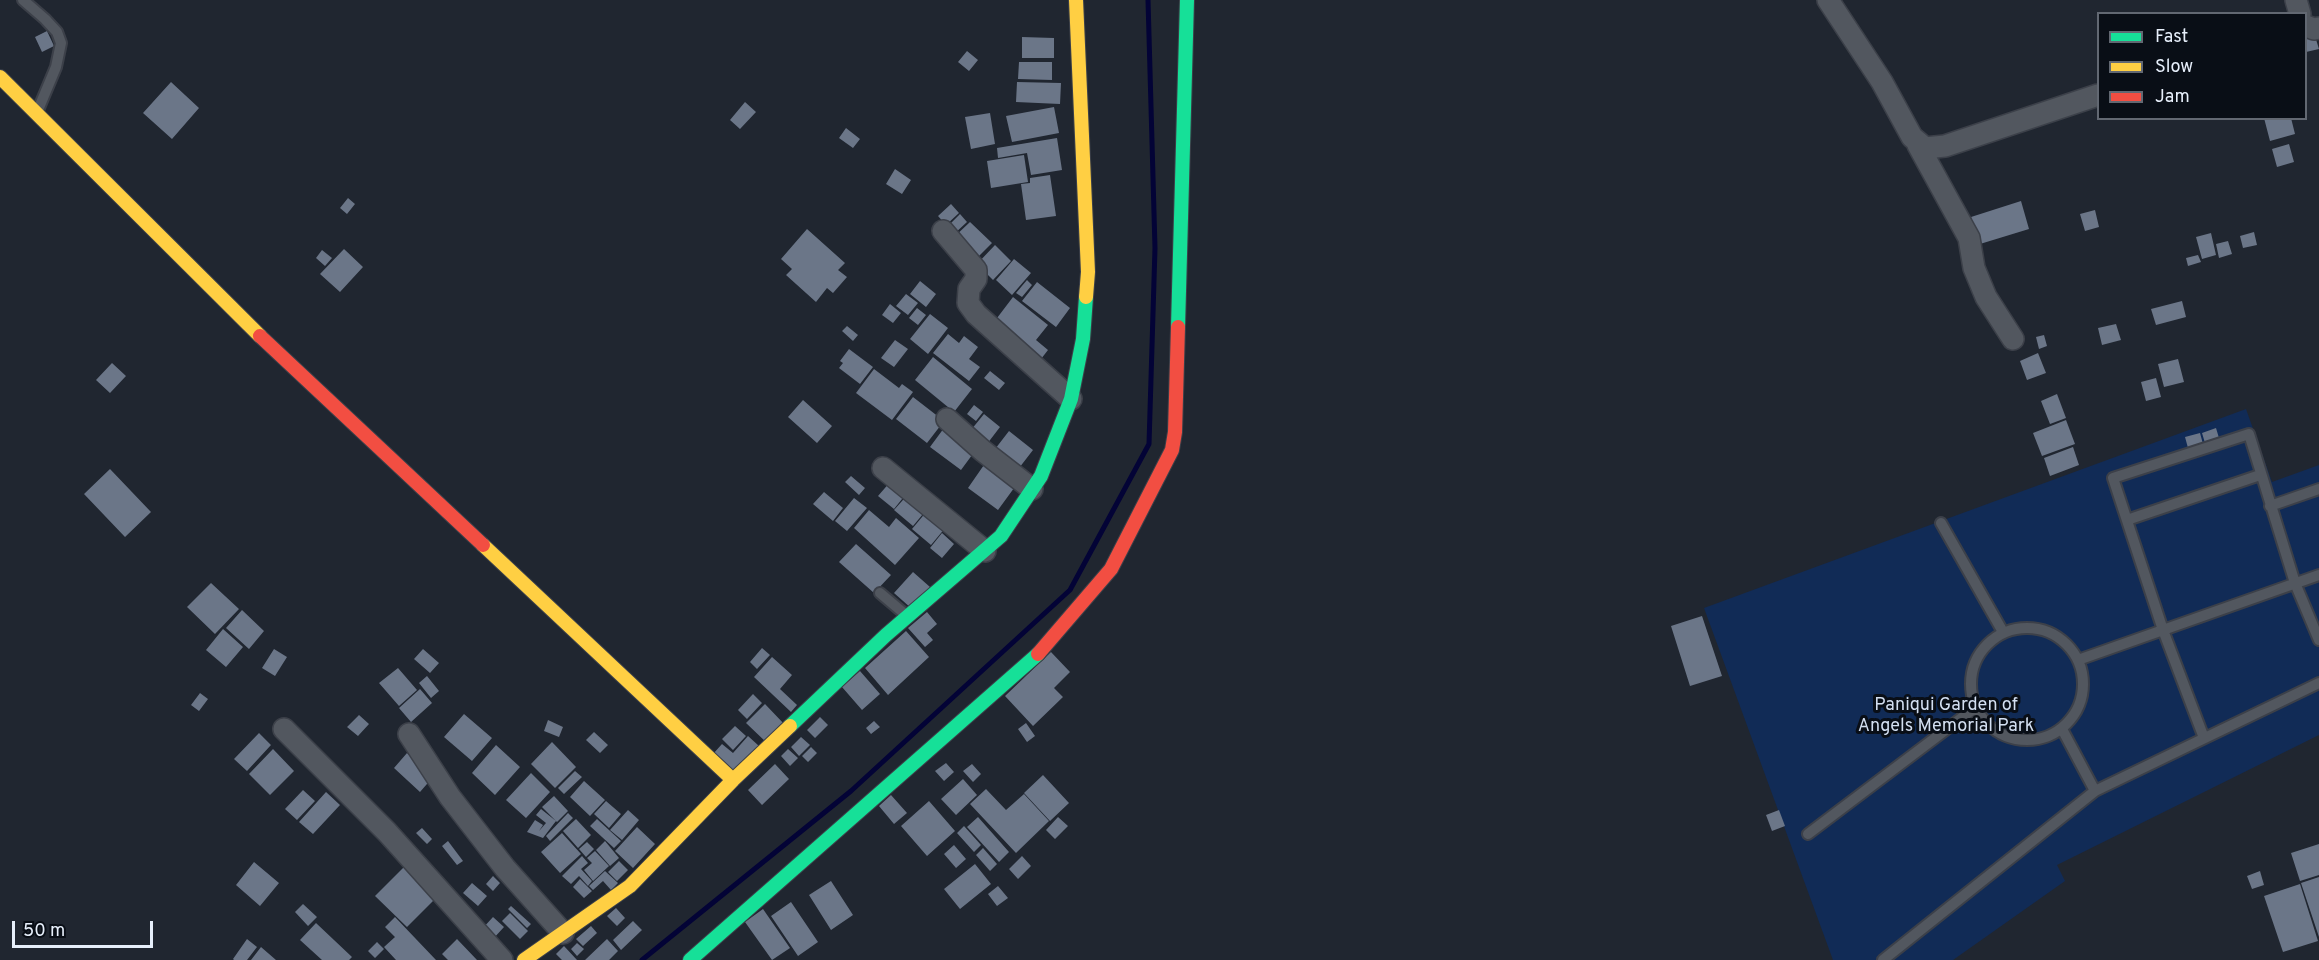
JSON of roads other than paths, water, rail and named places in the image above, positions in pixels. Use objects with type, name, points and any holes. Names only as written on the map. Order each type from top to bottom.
[{"type":"street","points":[[524,960],[630,886],[733,780],[908,617],[1001,536],[1041,476],[1071,399],[1083,339],[1088,272],[1076,0]]},
{"type":"street","points":[[690,960],[1043,650],[1111,569],[1159,479],[1172,450],[1175,432],[1187,0]]},
{"type":"street","points":[[1828,0],[1929,153],[1969,238],[1974,268],[1986,297],[2013,339]]},
{"type":"street","points":[[0,77],[36,116],[237,314],[733,780]]},
{"type":"street","points":[[1929,153],[2097,95]]},
{"type":"street","points":[[943,231],[976,270],[976,279],[969,289],[968,303],[976,314],[1071,399]]},
{"type":"street","points":[[947,419],[983,452],[1032,489]]},
{"type":"street","points":[[883,468],[985,551]]},
{"type":"street","points":[[284,729],[387,832],[502,960]]},
{"type":"street","points":[[409,734],[450,797],[505,868],[563,933]]},
{"type":"lane","points":[[23,0],[51,26],[61,43],[56,68],[36,116]]},
{"type":"lane","points":[[2204,738],[2163,630],[2113,478],[2249,434],[2295,584],[2319,640]]},
{"type":"lane","points":[[2127,520],[2260,475]]},
{"type":"lane","points":[[2270,506],[2319,489]]},
{"type":"lane","points":[[1941,523],[2003,632]]},
{"type":"lane","points":[[2078,660],[2319,575]]},
{"type":"lane","points":[[880,593],[908,617]]},
{"type":"lane","points":[[2028,627],[2052,633],[2063,640],[2078,660],[2082,672],[2082,697],[2074,714],[2062,729],[2039,739],[2014,739],[1991,728],[1976,707],[1972,695],[1972,670],[1983,648],[2003,632],[2028,627]]},
{"type":"lane","points":[[1883,960],[2095,791],[2319,683]]},
{"type":"lane","points":[[1808,834],[1976,707]]},
{"type":"lane","points":[[2062,729],[2095,791]]},
{"type":"waterway","points":[[642,960],[851,791],[1070,590],[1149,444],[1155,248],[1148,0]]},
{"type":"park label","name":"Paniqui Garden of Angels Memorial Park","points":[[1946,716]]}]
